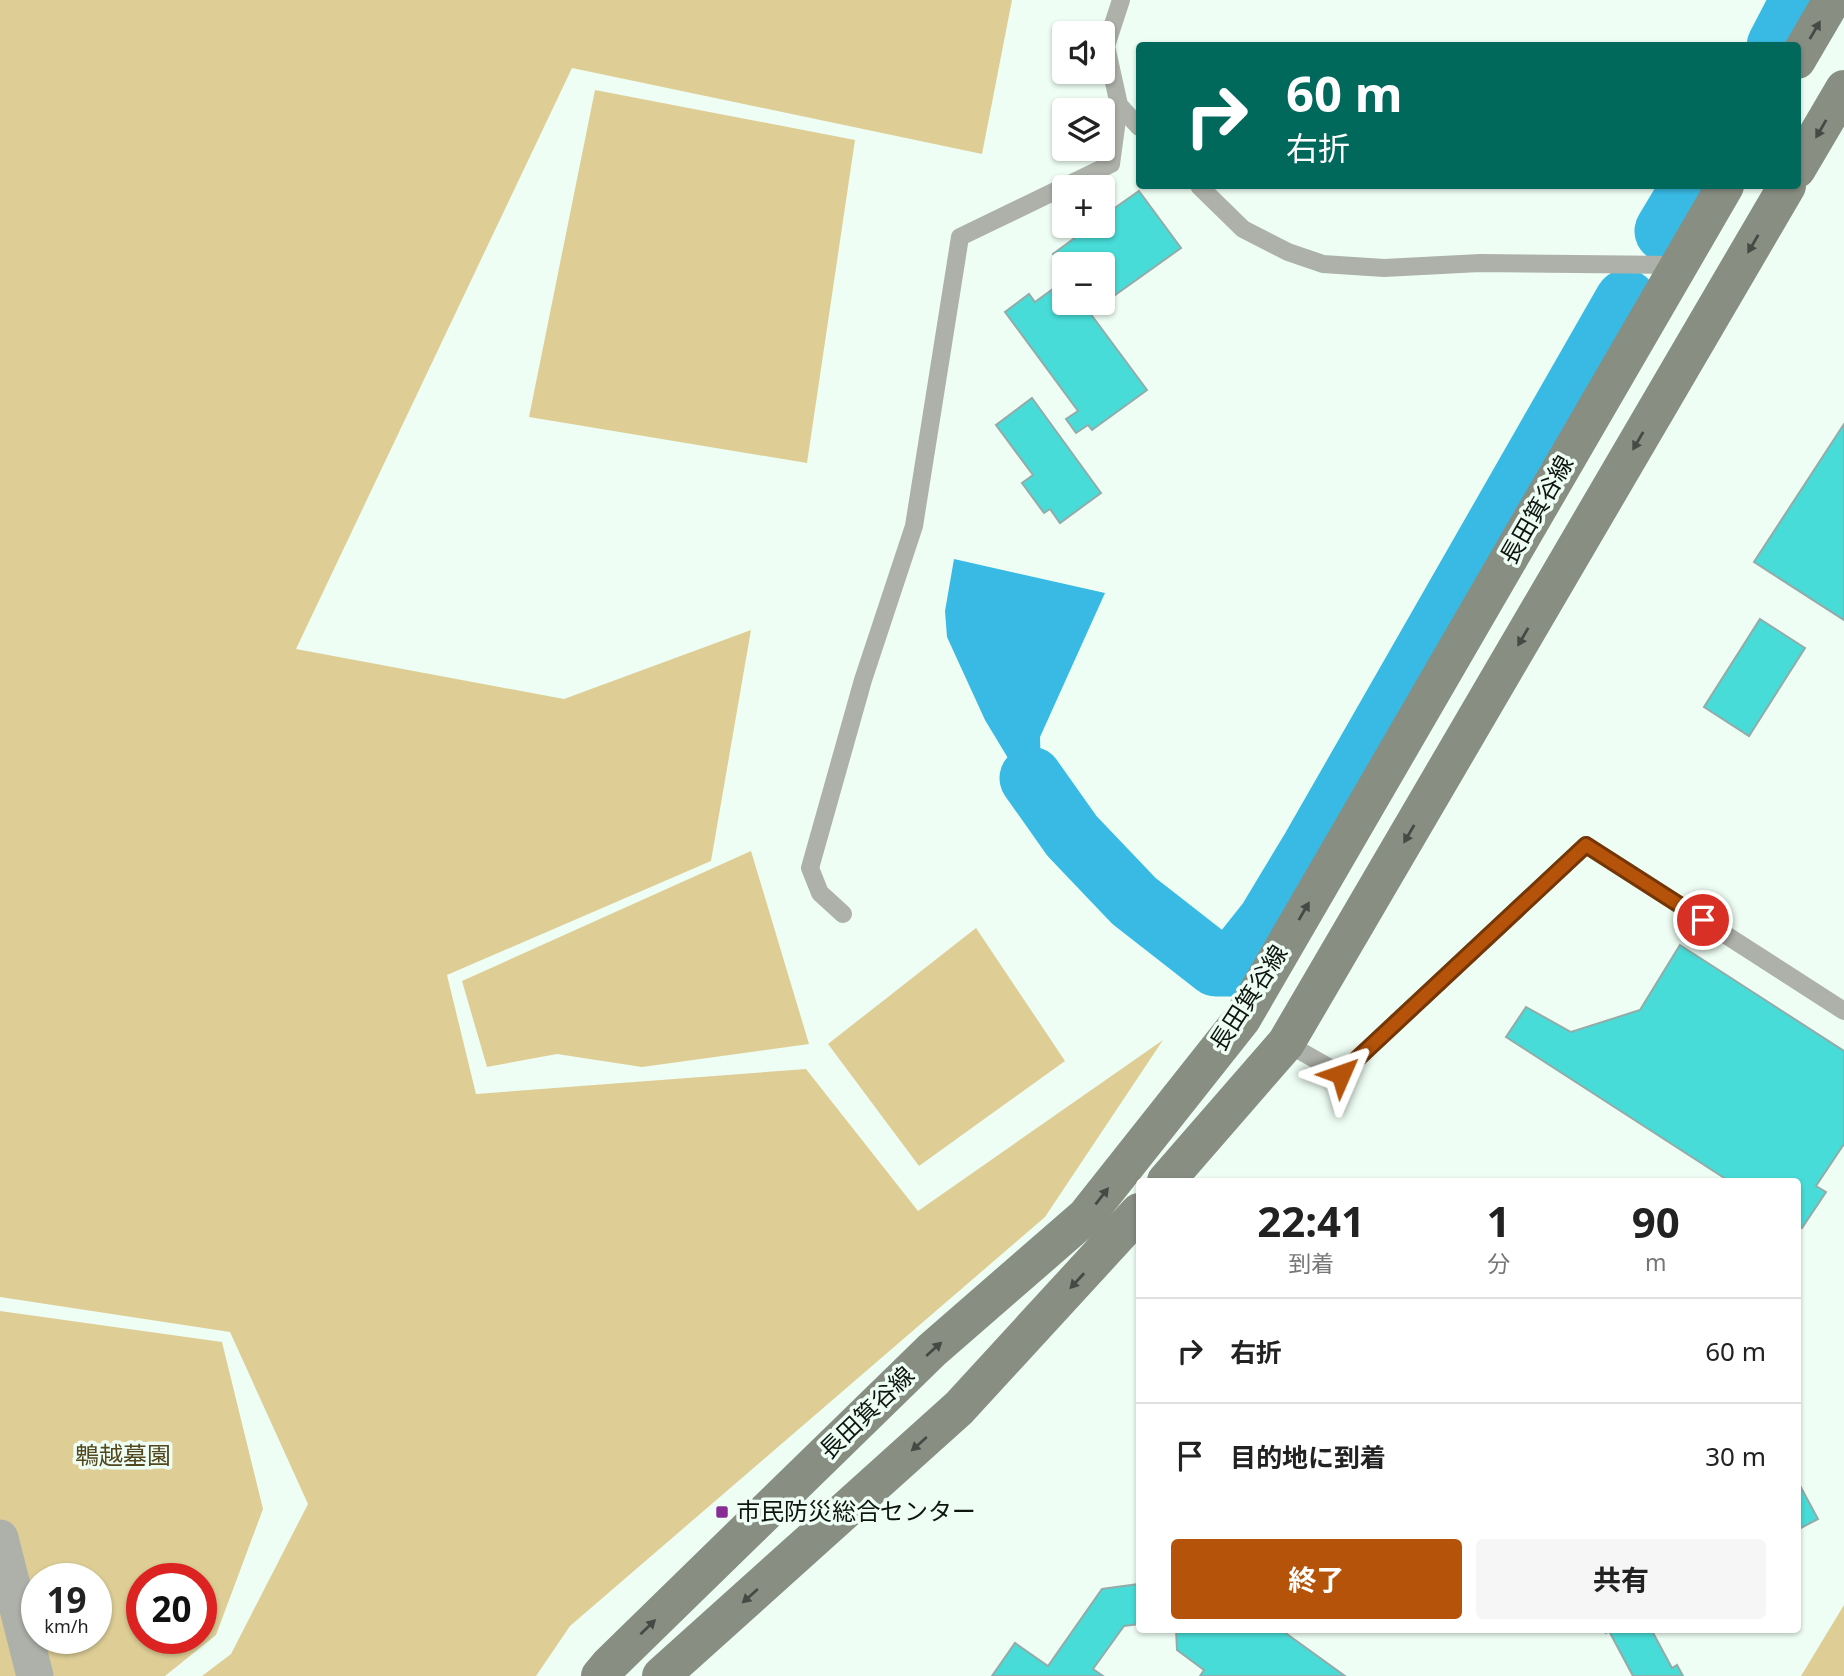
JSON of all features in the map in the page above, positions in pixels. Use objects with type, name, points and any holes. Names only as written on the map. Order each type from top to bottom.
[{"type":"street","points":[[1801,53],[1832,0]]},
{"type":"street","points":[[1801,162],[1844,89]]},
{"type":"street","name":"長田箕谷線","points":[[600,1676],[932,1350],[1086,1216],[1242,1019],[1723,189]]},
{"type":"street","name":"長田箕谷線","points":[[1169,1178],[1286,1043],[1785,189]]},
{"type":"street","points":[[661,1676],[959,1408],[1136,1215]]},
{"type":"street","points":[[0,1538],[35,1676]]},
{"type":"lane","points":[[842,914],[820,893],[810,868],[863,680],[914,526],[960,237],[1111,164],[1119,105],[1106,46],[1121,0]]},
{"type":"lane","points":[[1119,105],[1136,124]]},
{"type":"lane","points":[[1202,189],[1243,229],[1288,252],[1323,264],[1384,268],[1480,263],[1678,265]]},
{"type":"lane","points":[[1286,1043],[1341,1074],[1586,845],[1844,1011]]},
{"type":"green space","points":[[0,0],[1012,0],[982,154],[572,68],[296,649],[564,699],[751,630],[711,861],[447,975],[476,1094],[806,1069],[918,1211],[1163,1040],[1045,1217],[570,1626],[536,1676],[202,1676],[231,1654],[308,1504],[230,1332],[0,1297]]},
{"type":"green space","points":[[595,90],[855,140],[807,463],[529,417]]},
{"type":"green space","points":[[751,851],[809,1044],[642,1067],[557,1054],[487,1067],[462,981]]},
{"type":"green space","points":[[976,928],[1065,1061],[919,1166],[828,1044]]},
{"type":"green space","name":"鵯越墓園","points":[[0,1311],[222,1342],[263,1509],[217,1632],[217,1563],[126,1563],[126,1654],[192,1654],[165,1676],[0,1676]]},
{"type":"green space","points":[[1844,1605],[1844,1676],[1801,1676]]},
{"type":"water","points":[[954,559],[1105,593],[1040,737],[1041,772],[1023,783],[985,720],[947,637],[945,611]]},
{"type":"building","points":[[1139,191],[1181,248],[1115,295],[1115,252],[1056,252],[1075,238],[1115,238],[1115,208]]},
{"type":"building","points":[[1052,290],[1052,315],[1091,315],[1147,390],[1092,430],[1088,425],[1076,433],[1066,419],[1078,411],[1005,312],[1029,294],[1035,302]]},
{"type":"building","points":[[1032,398],[1101,493],[1060,523],[1050,509],[1044,513],[1022,483],[1033,475],[996,425]]},
{"type":"building","points":[[1844,424],[1844,620],[1754,562]]},
{"type":"building","points":[[1760,619],[1805,648],[1749,736],[1704,707]]},
{"type":"building","points":[[1680,945],[1844,1051],[1844,1144],[1816,1186],[1826,1192],[1802,1228],[1801,1178],[1724,1178],[1506,1037],[1526,1007],[1571,1032],[1640,1010]]},
{"type":"building","points":[[1801,1487],[1818,1519],[1801,1528]]},
{"type":"building","points":[[1136,1584],[1136,1624],[1124,1626],[1093,1669],[1103,1676],[992,1676],[1015,1643],[1048,1666],[1102,1589]]},
{"type":"building","points":[[1176,1633],[1286,1633],[1345,1676],[1200,1676],[1204,1670],[1177,1650]]},
{"type":"building","points":[[1610,1633],[1653,1633],[1672,1668],[1677,1665],[1683,1676],[1633,1676]]},
{"type":"waterway","points":[[1780,42],[1802,0]]},
{"type":"waterway","points":[[1666,231],[1691,189]]},
{"type":"waterway","points":[[1031,778],[1072,836],[1134,901],[1216,965],[1234,965],[1269,921],[1313,848],[1626,301]]},
{"type":"place","name":"市民防災総合センター","points":[[722,1512]]},
{"type":"route","points":[[1341,1074],[1586,845],[1703,920]]}]
